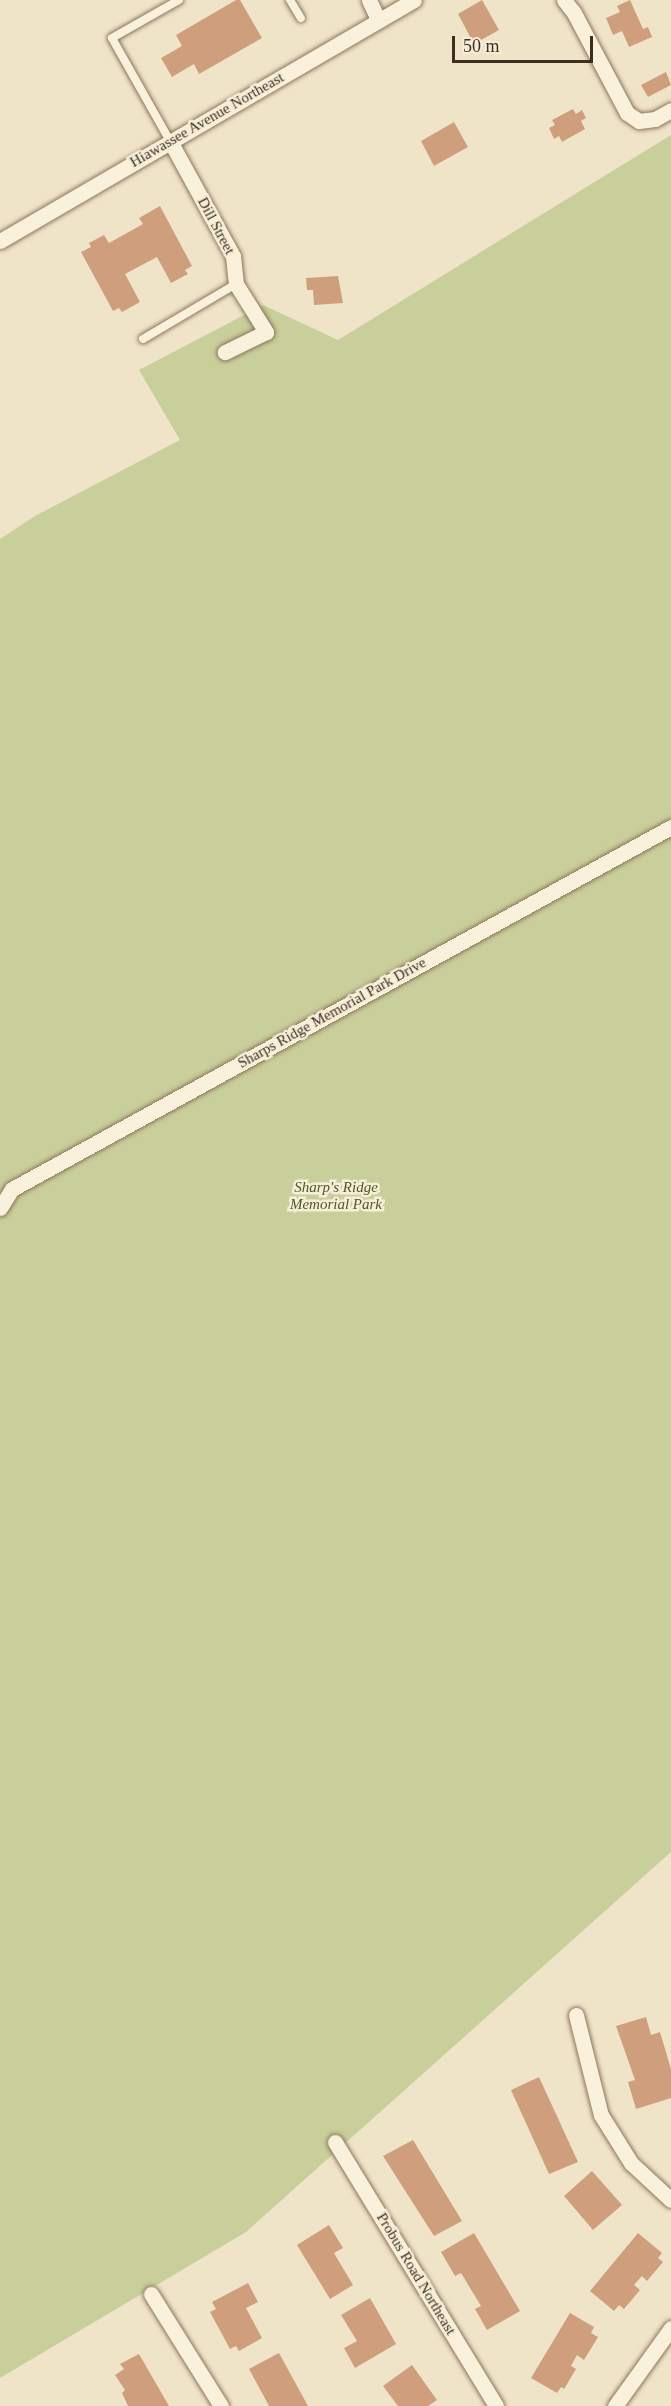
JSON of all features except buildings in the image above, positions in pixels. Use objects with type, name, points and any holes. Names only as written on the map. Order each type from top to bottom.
[{"type":"street","points":[[369,0],[378,19]]},
{"type":"street","name":"Hiawassee Avenue Northeast","points":[[0,241],[414,0]]},
{"type":"street","points":[[564,0],[574,13],[627,113],[639,121],[655,119],[671,110]]},
{"type":"street","name":"Dill Street","points":[[170,141],[233,256],[236,284],[266,332],[225,352]]},
{"type":"street","name":"Sharps Ridge Memorial Park Drive","points":[[0,1208],[12,1189],[671,827]]},
{"type":"street","points":[[576,2015],[602,2115],[631,2163],[671,2200]]},
{"type":"street","name":"Probus Road Northeast","points":[[335,2142],[496,2406]]},
{"type":"street","points":[[151,2294],[221,2406]]},
{"type":"street","points":[[615,2406],[671,2328]]},
{"type":"lane","points":[[170,141],[112,38],[179,0]]},
{"type":"lane","points":[[290,0],[301,18]]},
{"type":"lane","points":[[142,339],[236,284]]},
{"type":"green space","name":"Sharp's Ridge Memorial Park","points":[[671,135],[671,1852],[246,2232],[0,2378],[0,539],[35,516],[180,440],[139,370],[263,305],[338,340]]}]
